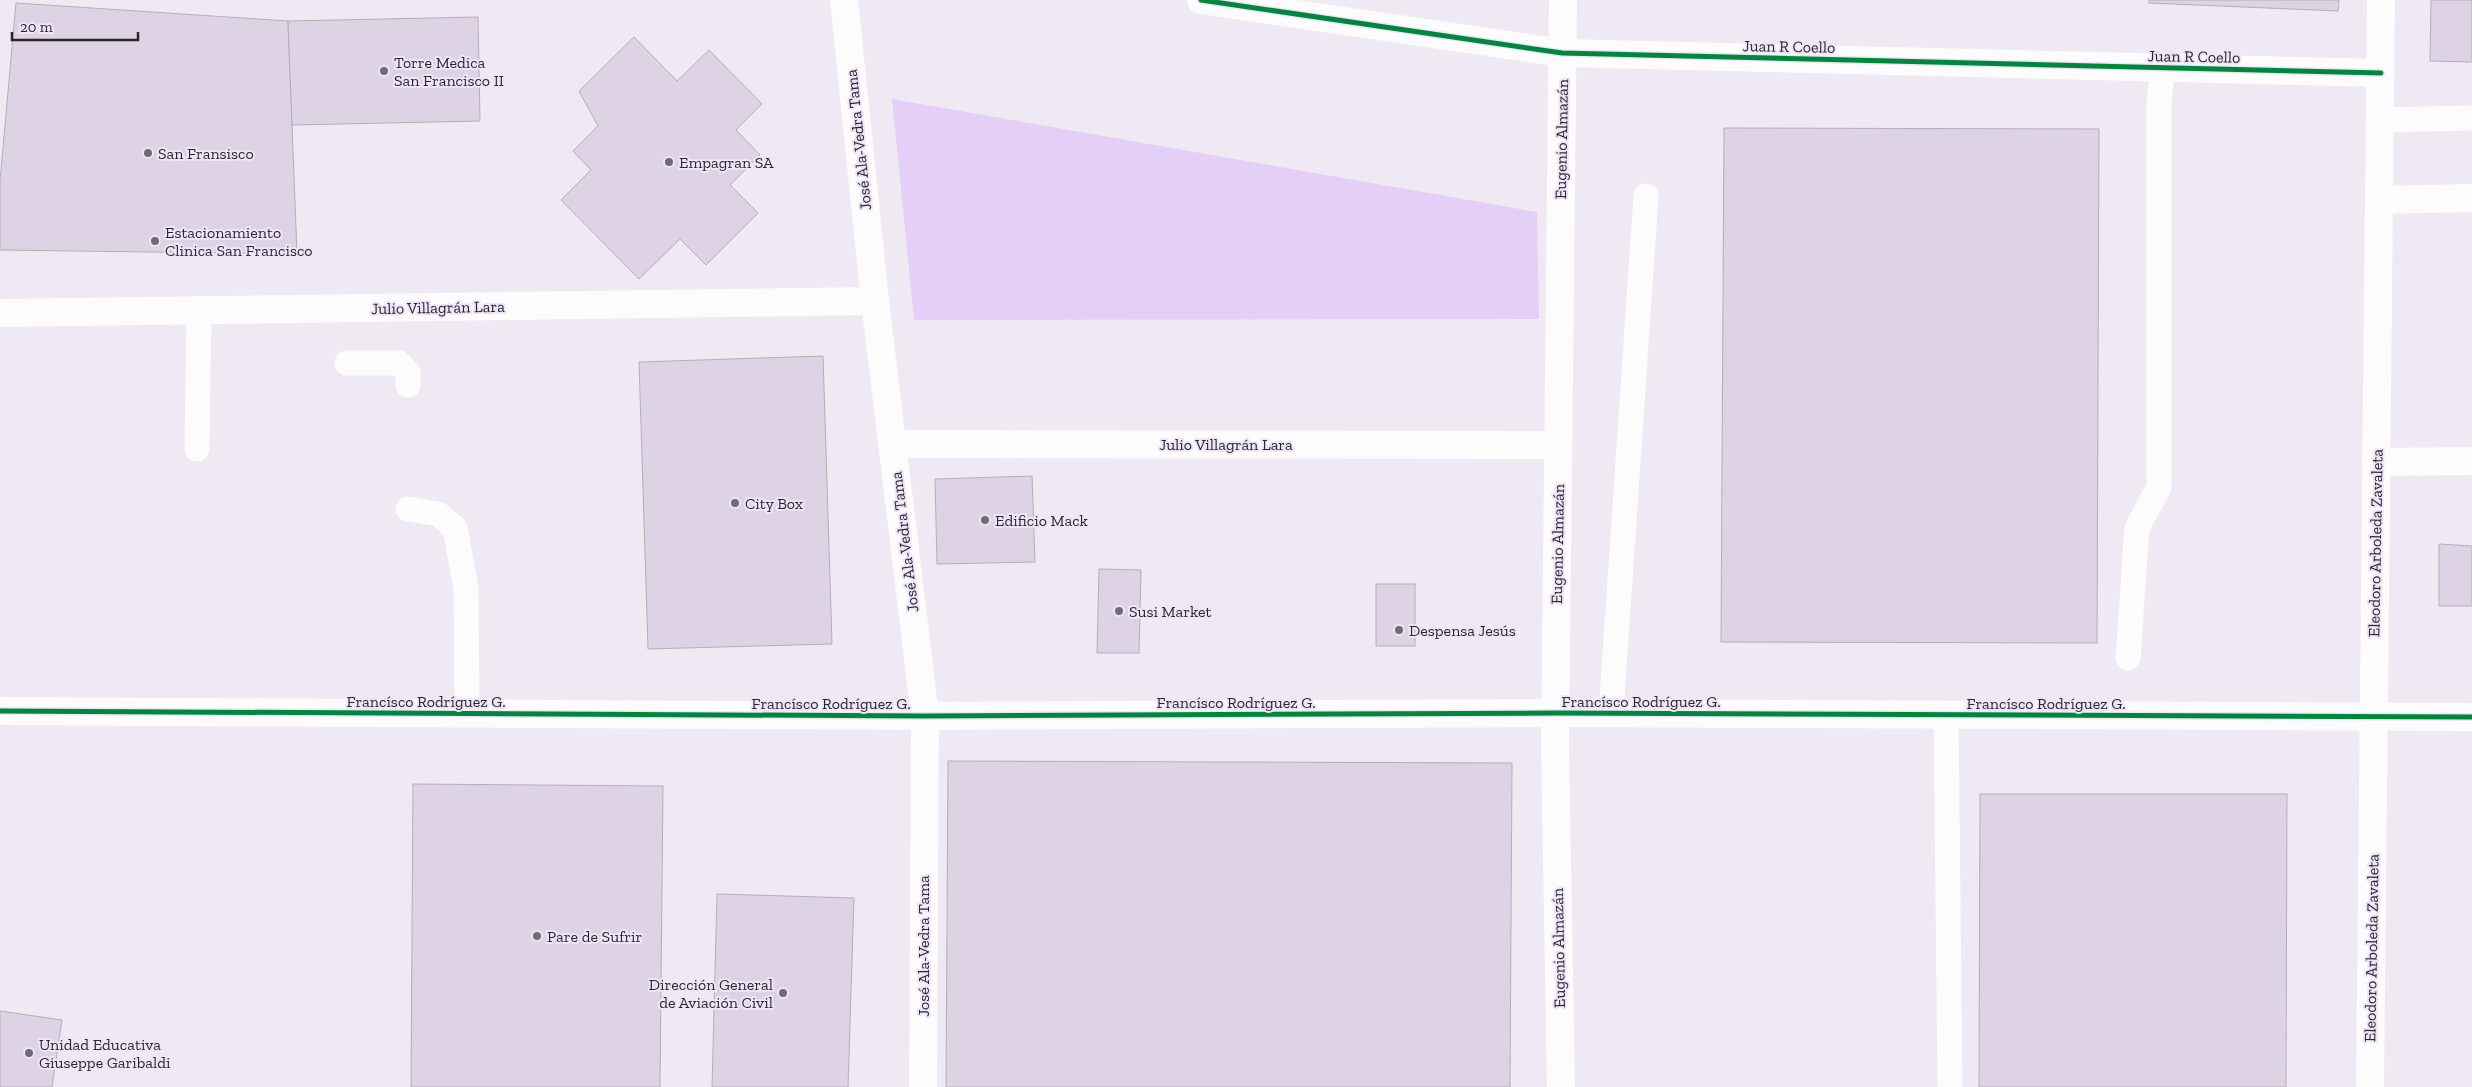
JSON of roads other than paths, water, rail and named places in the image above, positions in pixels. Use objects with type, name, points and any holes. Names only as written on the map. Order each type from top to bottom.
[{"type":"street","name":"José Ala-Vedra Tama","points":[[844,0],[875,302],[925,716],[922,1087]]},
{"type":"street","name":"Juan R Coello","points":[[1200,0],[1562,53],[2381,73]]},
{"type":"street","name":"Eugenio Almazán","points":[[1561,1087],[1556,713],[1563,0]]},
{"type":"street","name":"Eleodoro Arboleda Zavaleta","points":[[2370,1087],[2382,0]]},
{"type":"street","points":[[2379,200],[2472,198]]},
{"type":"street","name":"Julio Villagrán Lara","points":[[0,313],[875,302]]},
{"type":"street","name":"Julio Villagrán Lara","points":[[893,444],[1558,445]]},
{"type":"street","points":[[2376,462],[2472,461]]},
{"type":"street","name":"Francísco Rodríguez G.","points":[[0,711],[925,716],[1611,713],[2472,717]]},
{"type":"lane","points":[[2128,658],[2137,528],[2159,487],[2159,103],[2163,68]]},
{"type":"lane","points":[[2380,120],[2472,118]]},
{"type":"lane","points":[[1611,713],[1646,196]]},
{"type":"lane","points":[[198,449],[199,310]]},
{"type":"lane","points":[[347,363],[399,363],[408,372],[408,385]]},
{"type":"lane","points":[[408,509],[438,514],[455,528],[466,588],[468,713]]},
{"type":"lane","points":[[1946,714],[1950,1087]]},
{"type":"place","name":"Torre Medica San Francisco II","points":[[384,71]]},
{"type":"place","name":"San Fransisco","points":[[148,153]]},
{"type":"place","name":"Empagran SA","points":[[669,162]]},
{"type":"place","name":"Estacionamiento Clinica San Francisco","points":[[155,241]]},
{"type":"place","name":"City Box","points":[[735,503]]},
{"type":"place","name":"Edificio Mack","points":[[985,520]]},
{"type":"place","name":"Susi Market","points":[[1119,611]]},
{"type":"place","name":"Despensa Jesús","points":[[1399,630]]},
{"type":"place","name":"Pare de Sufrir","points":[[537,936]]},
{"type":"place","name":"Dirección General de Aviación Civil","points":[[783,993]]},
{"type":"place","name":"Unidad Educativa Giuseppe Garibaldi","points":[[29,1053]]}]
